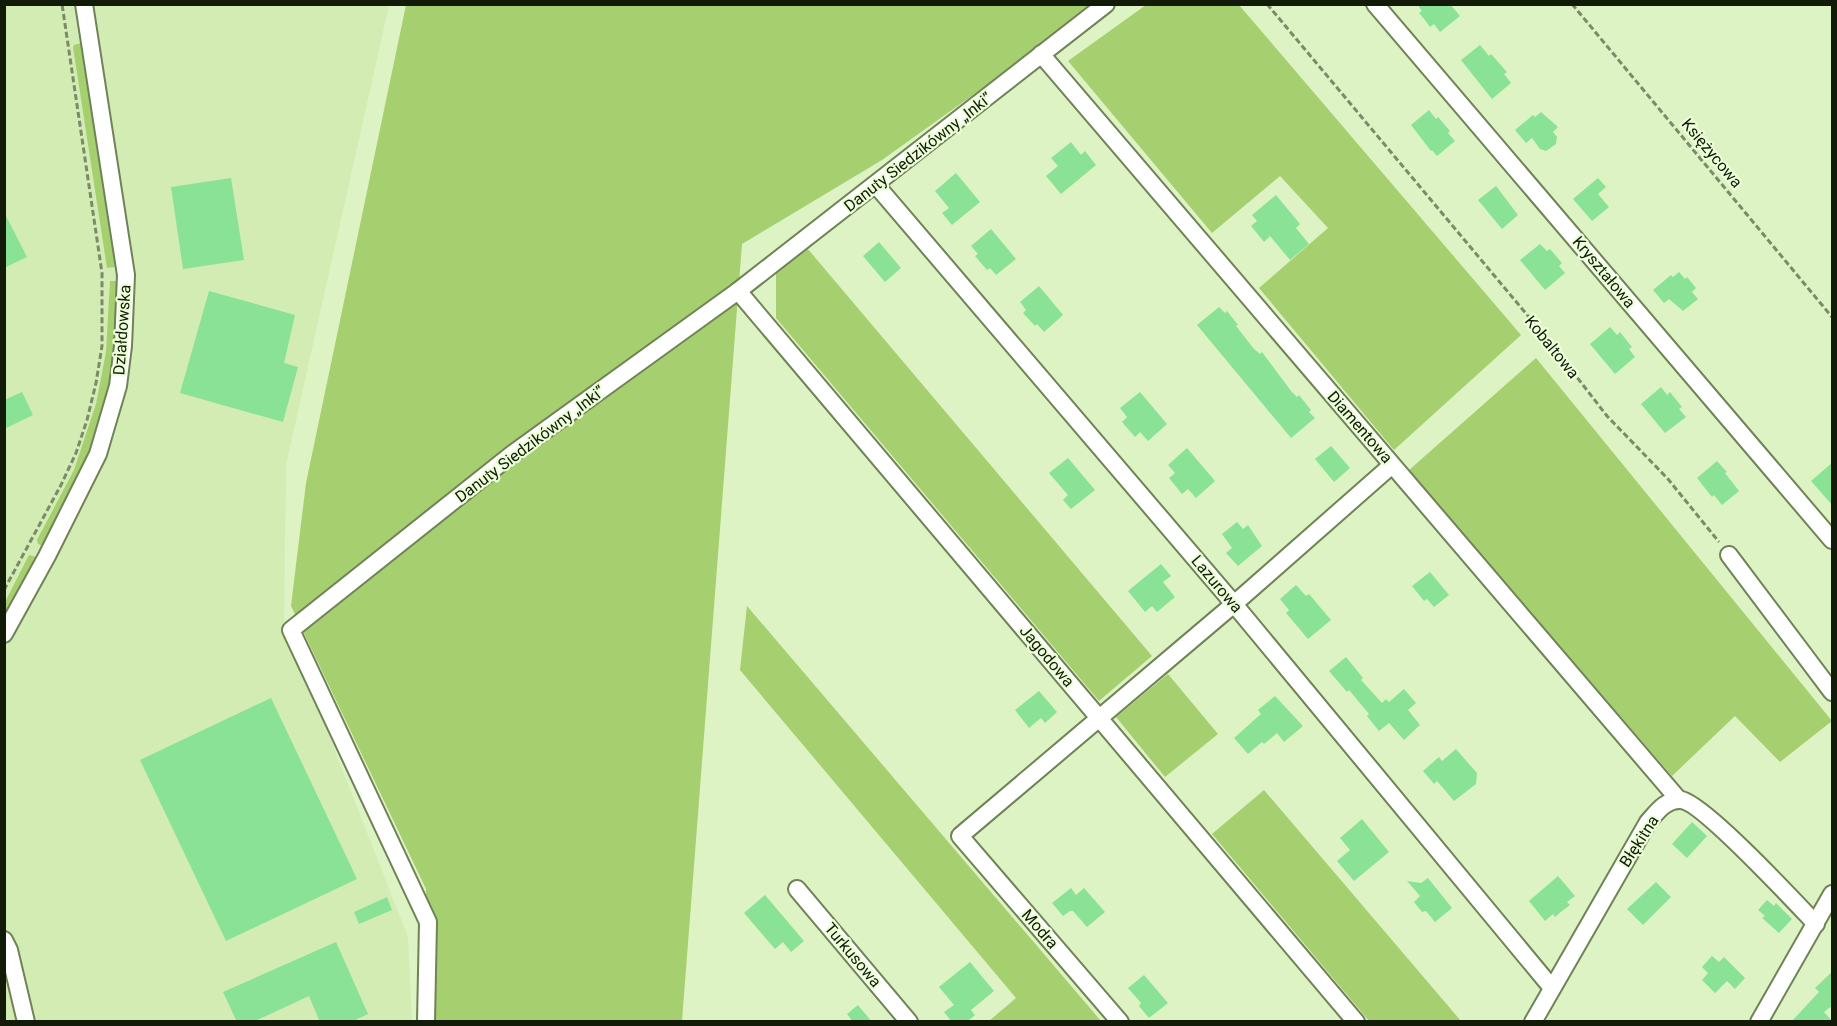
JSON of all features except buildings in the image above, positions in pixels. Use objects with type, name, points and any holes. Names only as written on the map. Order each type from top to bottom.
[{"type":"street","name":"Działdowska","points":[[4,634],[47,556],[98,454],[118,386],[122,356],[126,275],[84,4]]},
{"type":"street","name":"Danuty Siedzikówny „Inki”","points":[[426,1022],[428,922],[291,630],[511,455],[738,291],[1106,4]]},
{"type":"street","name":"Kryształowa","points":[[1376,4],[1833,540]]},
{"type":"street","name":"Diamentowa","points":[[1041,54],[1679,800]]},
{"type":"street","name":"Lazurowa","points":[[876,185],[1234,604],[1552,988]]},
{"type":"street","name":"Jagodowa","points":[[738,291],[1356,1022]]},
{"type":"street","points":[[1099,717],[1234,604],[1392,465]]},
{"type":"street","points":[[1729,555],[1833,692]]},
{"type":"street","name":"Modra","points":[[1099,717],[960,836],[1120,1022]]},
{"type":"street","points":[[1679,800],[1688,802],[1713,821],[1816,924]]},
{"type":"street","name":"Błękitna","points":[[1533,1022],[1648,822],[1664,804],[1679,800]]},
{"type":"street","name":"Turkusowa","points":[[797,889],[909,1022]]},
{"type":"street","points":[[1759,1022],[1833,894]]},
{"type":"street","points":[[4,940],[9,950],[26,1022]]},
{"type":"path","points":[[4,590],[62,485],[75,453],[87,420],[102,345],[102,273],[62,4]]},
{"type":"path","name":"Kobaltowa","points":[[1267,4],[1549,341],[1606,416],[1668,479],[1729,555]]},
{"type":"path","name":"Księżycowa","points":[[1572,4],[1833,317]]},
{"type":"shaded area","points":[[5,5],[389,5],[286,465],[284,621],[408,937],[412,1021],[5,1022]]},
{"type":"green space","points":[[406,5],[1095,5],[882,160],[742,244],[682,1021],[421,1021],[426,889],[291,606],[306,483]]},
{"type":"green space","points":[[1146,5],[1239,5],[1521,335],[1394,450],[1259,288],[1328,228],[1280,176],[1212,233],[1068,61]]},
{"type":"green space","points":[[81,43],[115,267],[107,268],[73,47]]},
{"type":"green space","points":[[807,248],[1152,656],[1099,701],[776,318],[776,272]]},
{"type":"green space","points":[[110,281],[116,281],[117,304],[115,351],[107,398],[94,444],[85,465],[43,546],[38,544],[37,540],[74,470],[96,404],[106,352]]},
{"type":"green space","points":[[1536,358],[1832,721],[1780,762],[1735,716],[1672,776],[1408,471]]},
{"type":"green space","points":[[29,555],[36,557],[5,618],[5,602]]},
{"type":"green space","points":[[747,606],[1101,1021],[989,1021],[1016,998],[740,670]]},
{"type":"green space","points":[[1168,674],[1218,734],[1165,777],[1116,717]]},
{"type":"green space","points":[[1264,790],[1461,1021],[1369,1021],[1212,834]]}]
